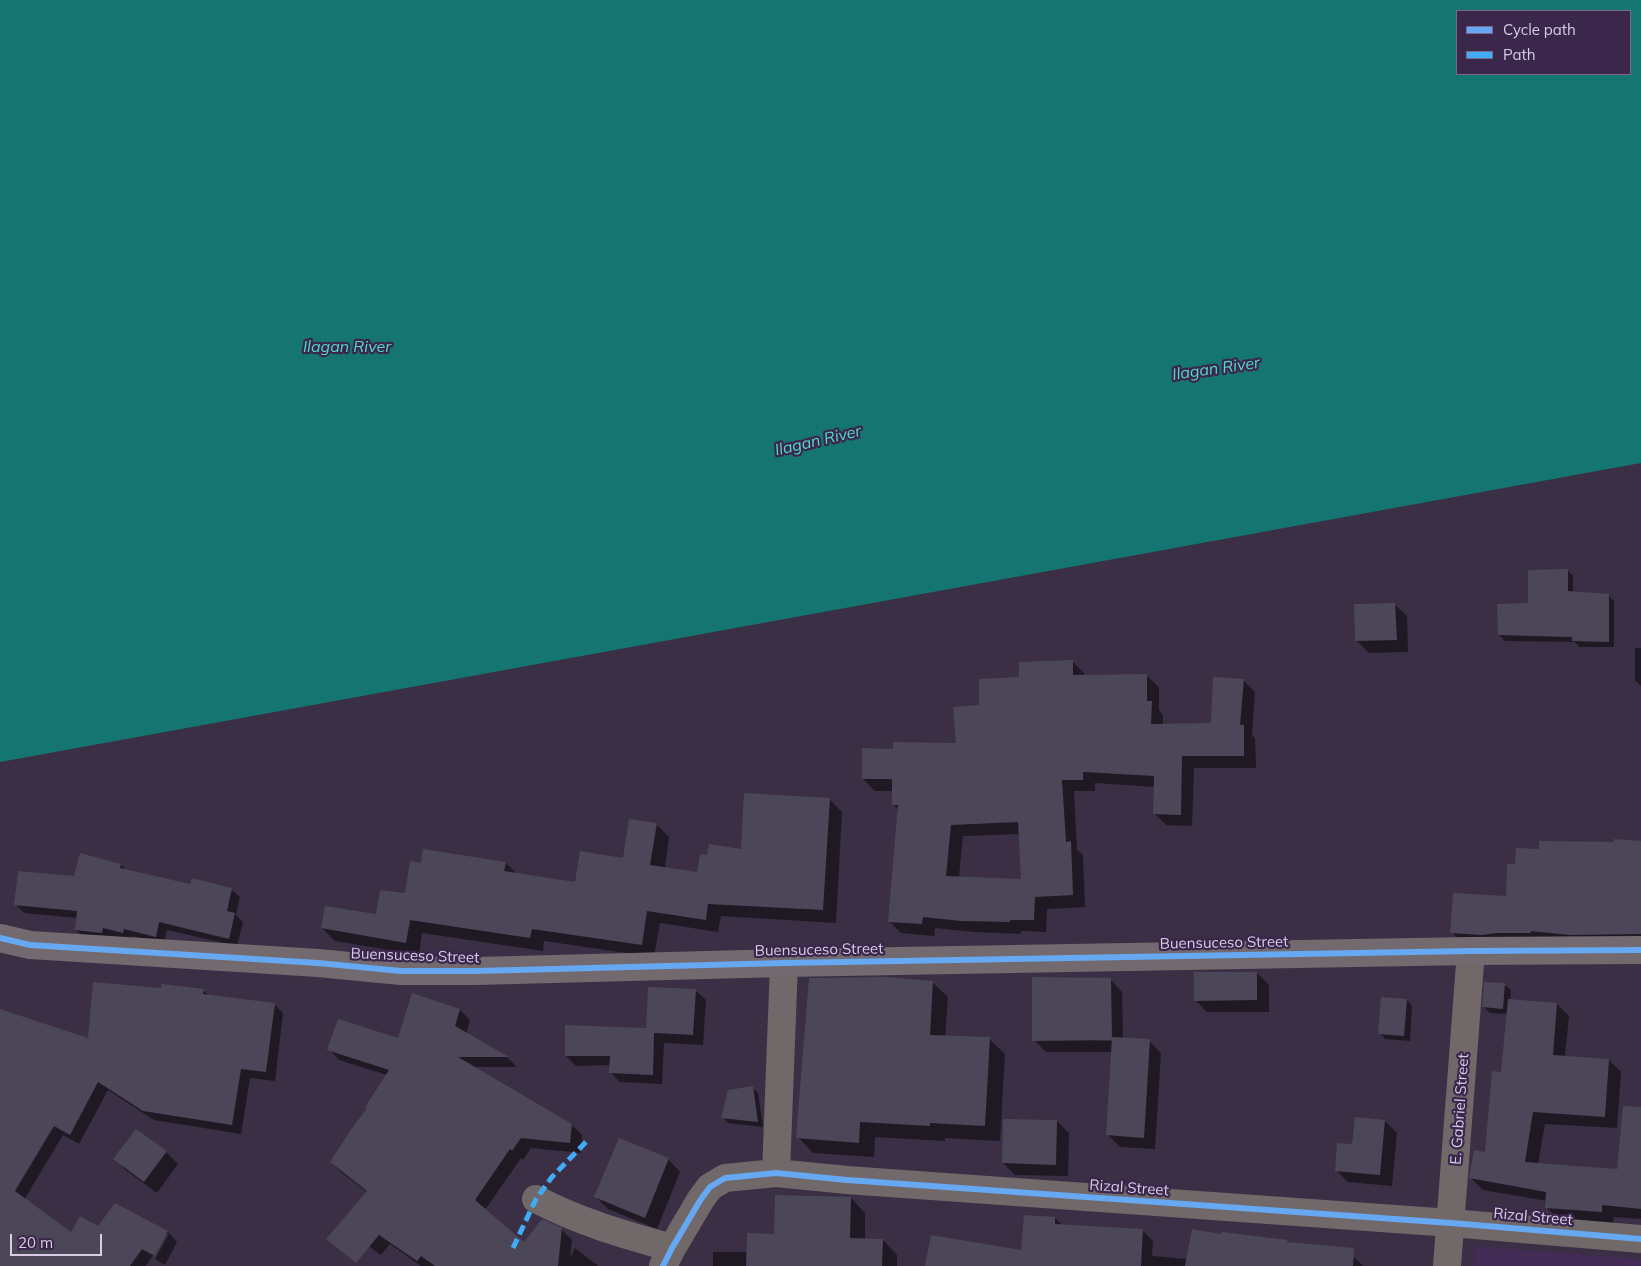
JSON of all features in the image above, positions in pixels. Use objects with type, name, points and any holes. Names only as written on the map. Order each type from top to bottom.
[{"type":"street","name":"Buensuceso Street","points":[[0,938],[30,945],[318,963],[401,971],[1471,951],[1641,950]]},
{"type":"street","name":"E. Gabriel Street","points":[[1447,1266],[1471,951]]},
{"type":"street","points":[[776,1173],[784,963]]},
{"type":"street","name":"Rizal Street","points":[[668,1257],[701,1199],[710,1187],[726,1178],[776,1173],[1016,1193],[1451,1223],[1641,1239]]},
{"type":"street","points":[[536,1199],[550,1207],[617,1232],[668,1257]]},
{"type":"shaded area","points":[[1475,1246],[1641,1259],[1641,1266],[1473,1266]]},
{"type":"water","name":"Ilagan River","points":[[0,0],[1641,0],[1641,463],[0,762]]},
{"type":"building","points":[[1568,569],[1568,591],[1609,594],[1609,642],[1572,641],[1572,637],[1498,635],[1497,604],[1528,603],[1528,570]]},
{"type":"building","points":[[1395,603],[1397,640],[1355,641],[1354,604]]},
{"type":"building","points":[[1073,660],[1073,675],[1147,674],[1147,701],[1152,701],[1151,724],[1211,723],[1213,677],[1244,679],[1240,725],[1244,725],[1244,756],[1182,756],[1181,815],[1153,814],[1154,776],[1083,772],[1083,780],[1062,780],[1066,842],[1071,841],[1073,895],[1035,897],[1034,920],[1010,920],[1010,922],[961,921],[923,917],[922,924],[888,922],[898,805],[892,805],[892,779],[862,779],[862,748],[893,749],[893,742],[956,743],[953,707],[979,705],[979,679],[1019,677],[1019,662]],"holes":[[[1018,822],[1021,879],[946,876],[951,825]]]},
{"type":"building","points":[[744,793],[830,798],[823,910],[708,904],[706,920],[647,911],[642,945],[532,929],[530,938],[410,920],[406,943],[321,928],[325,906],[376,914],[380,890],[405,893],[410,861],[421,863],[423,849],[506,862],[504,871],[575,882],[580,851],[623,858],[629,819],[657,823],[650,865],[697,872],[700,854],[707,855],[709,844],[741,849]]},
{"type":"building","points":[[1614,839],[1641,841],[1641,934],[1570,935],[1531,931],[1531,933],[1482,935],[1450,933],[1453,893],[1506,896],[1507,864],[1515,864],[1516,848],[1539,849],[1539,841],[1614,842]]},
{"type":"building","points":[[80,853],[121,864],[120,868],[190,884],[192,878],[232,888],[227,911],[235,913],[229,939],[159,922],[156,937],[124,929],[123,933],[103,928],[102,933],[75,930],[77,911],[14,905],[18,871],[74,876]]},
{"type":"building","points":[[1194,972],[1257,972],[1257,1000],[1194,1001]]},
{"type":"building","points":[[886,977],[933,981],[930,1035],[990,1037],[985,1126],[930,1123],[930,1126],[860,1122],[859,1143],[796,1138],[809,978]]},
{"type":"building","points":[[1032,977],[1111,978],[1112,1040],[1032,1041]]},
{"type":"building","points":[[93,982],[161,988],[161,984],[204,989],[203,994],[275,1003],[266,1072],[241,1069],[232,1125],[143,1111],[98,1082],[70,1135],[54,1126],[15,1191],[71,1232],[80,1216],[98,1226],[115,1203],[168,1231],[155,1256],[142,1249],[130,1266],[0,1266],[0,1009],[88,1038]]},
{"type":"building","points":[[1484,982],[1505,983],[1503,1009],[1482,1007]]},
{"type":"building","points":[[648,987],[696,989],[693,1035],[654,1033],[653,1075],[609,1073],[610,1056],[565,1056],[565,1025],[646,1028]]},
{"type":"building","points":[[412,993],[460,1009],[455,1026],[509,1057],[458,1057],[572,1124],[570,1143],[521,1138],[512,1151],[510,1149],[475,1200],[524,1242],[542,1219],[562,1228],[558,1266],[435,1266],[421,1256],[417,1261],[379,1235],[356,1263],[326,1239],[367,1191],[330,1162],[367,1108],[365,1107],[389,1070],[327,1050],[338,1019],[398,1038]]},
{"type":"building","points":[[1381,997],[1407,999],[1404,1036],[1378,1034]]},
{"type":"building","points":[[1508,999],[1557,1003],[1553,1055],[1609,1059],[1605,1117],[1533,1112],[1525,1162],[1617,1169],[1623,1106],[1641,1107],[1641,1209],[1602,1205],[1602,1212],[1545,1208],[1546,1192],[1469,1178],[1474,1150],[1485,1152],[1492,1071],[1501,1072]]},
{"type":"building","points":[[1112,1037],[1150,1039],[1144,1138],[1106,1135]]},
{"type":"building","points":[[753,1086],[758,1122],[721,1118],[728,1090]]},
{"type":"building","points":[[1355,1117],[1385,1120],[1380,1175],[1335,1171],[1337,1143],[1352,1144]]},
{"type":"building","points":[[1003,1119],[1057,1120],[1056,1165],[1002,1163]]},
{"type":"building","points":[[136,1129],[167,1151],[144,1182],[113,1159]]},
{"type":"building","points":[[619,1138],[669,1158],[645,1218],[594,1197]]},
{"type":"building","points":[[775,1195],[851,1197],[850,1238],[883,1239],[882,1266],[746,1266],[747,1233],[774,1234]]},
{"type":"building","points":[[1024,1215],[1055,1217],[1055,1224],[1143,1229],[1141,1266],[925,1266],[931,1235],[1021,1250]]},
{"type":"building","points":[[1192,1229],[1221,1234],[1222,1232],[1288,1240],[1287,1242],[1354,1248],[1353,1266],[1185,1266]]},
{"type":"marked path","points":[[513,1248],[536,1199],[552,1177],[587,1141]]},
{"type":"cycle path","points":[[0,938],[30,945],[318,963],[401,971],[1471,951],[1641,950]]},
{"type":"cycle path","points":[[663,1266],[701,1199],[710,1187],[725,1178],[776,1173],[847,1180],[1451,1223],[1641,1239]]}]
